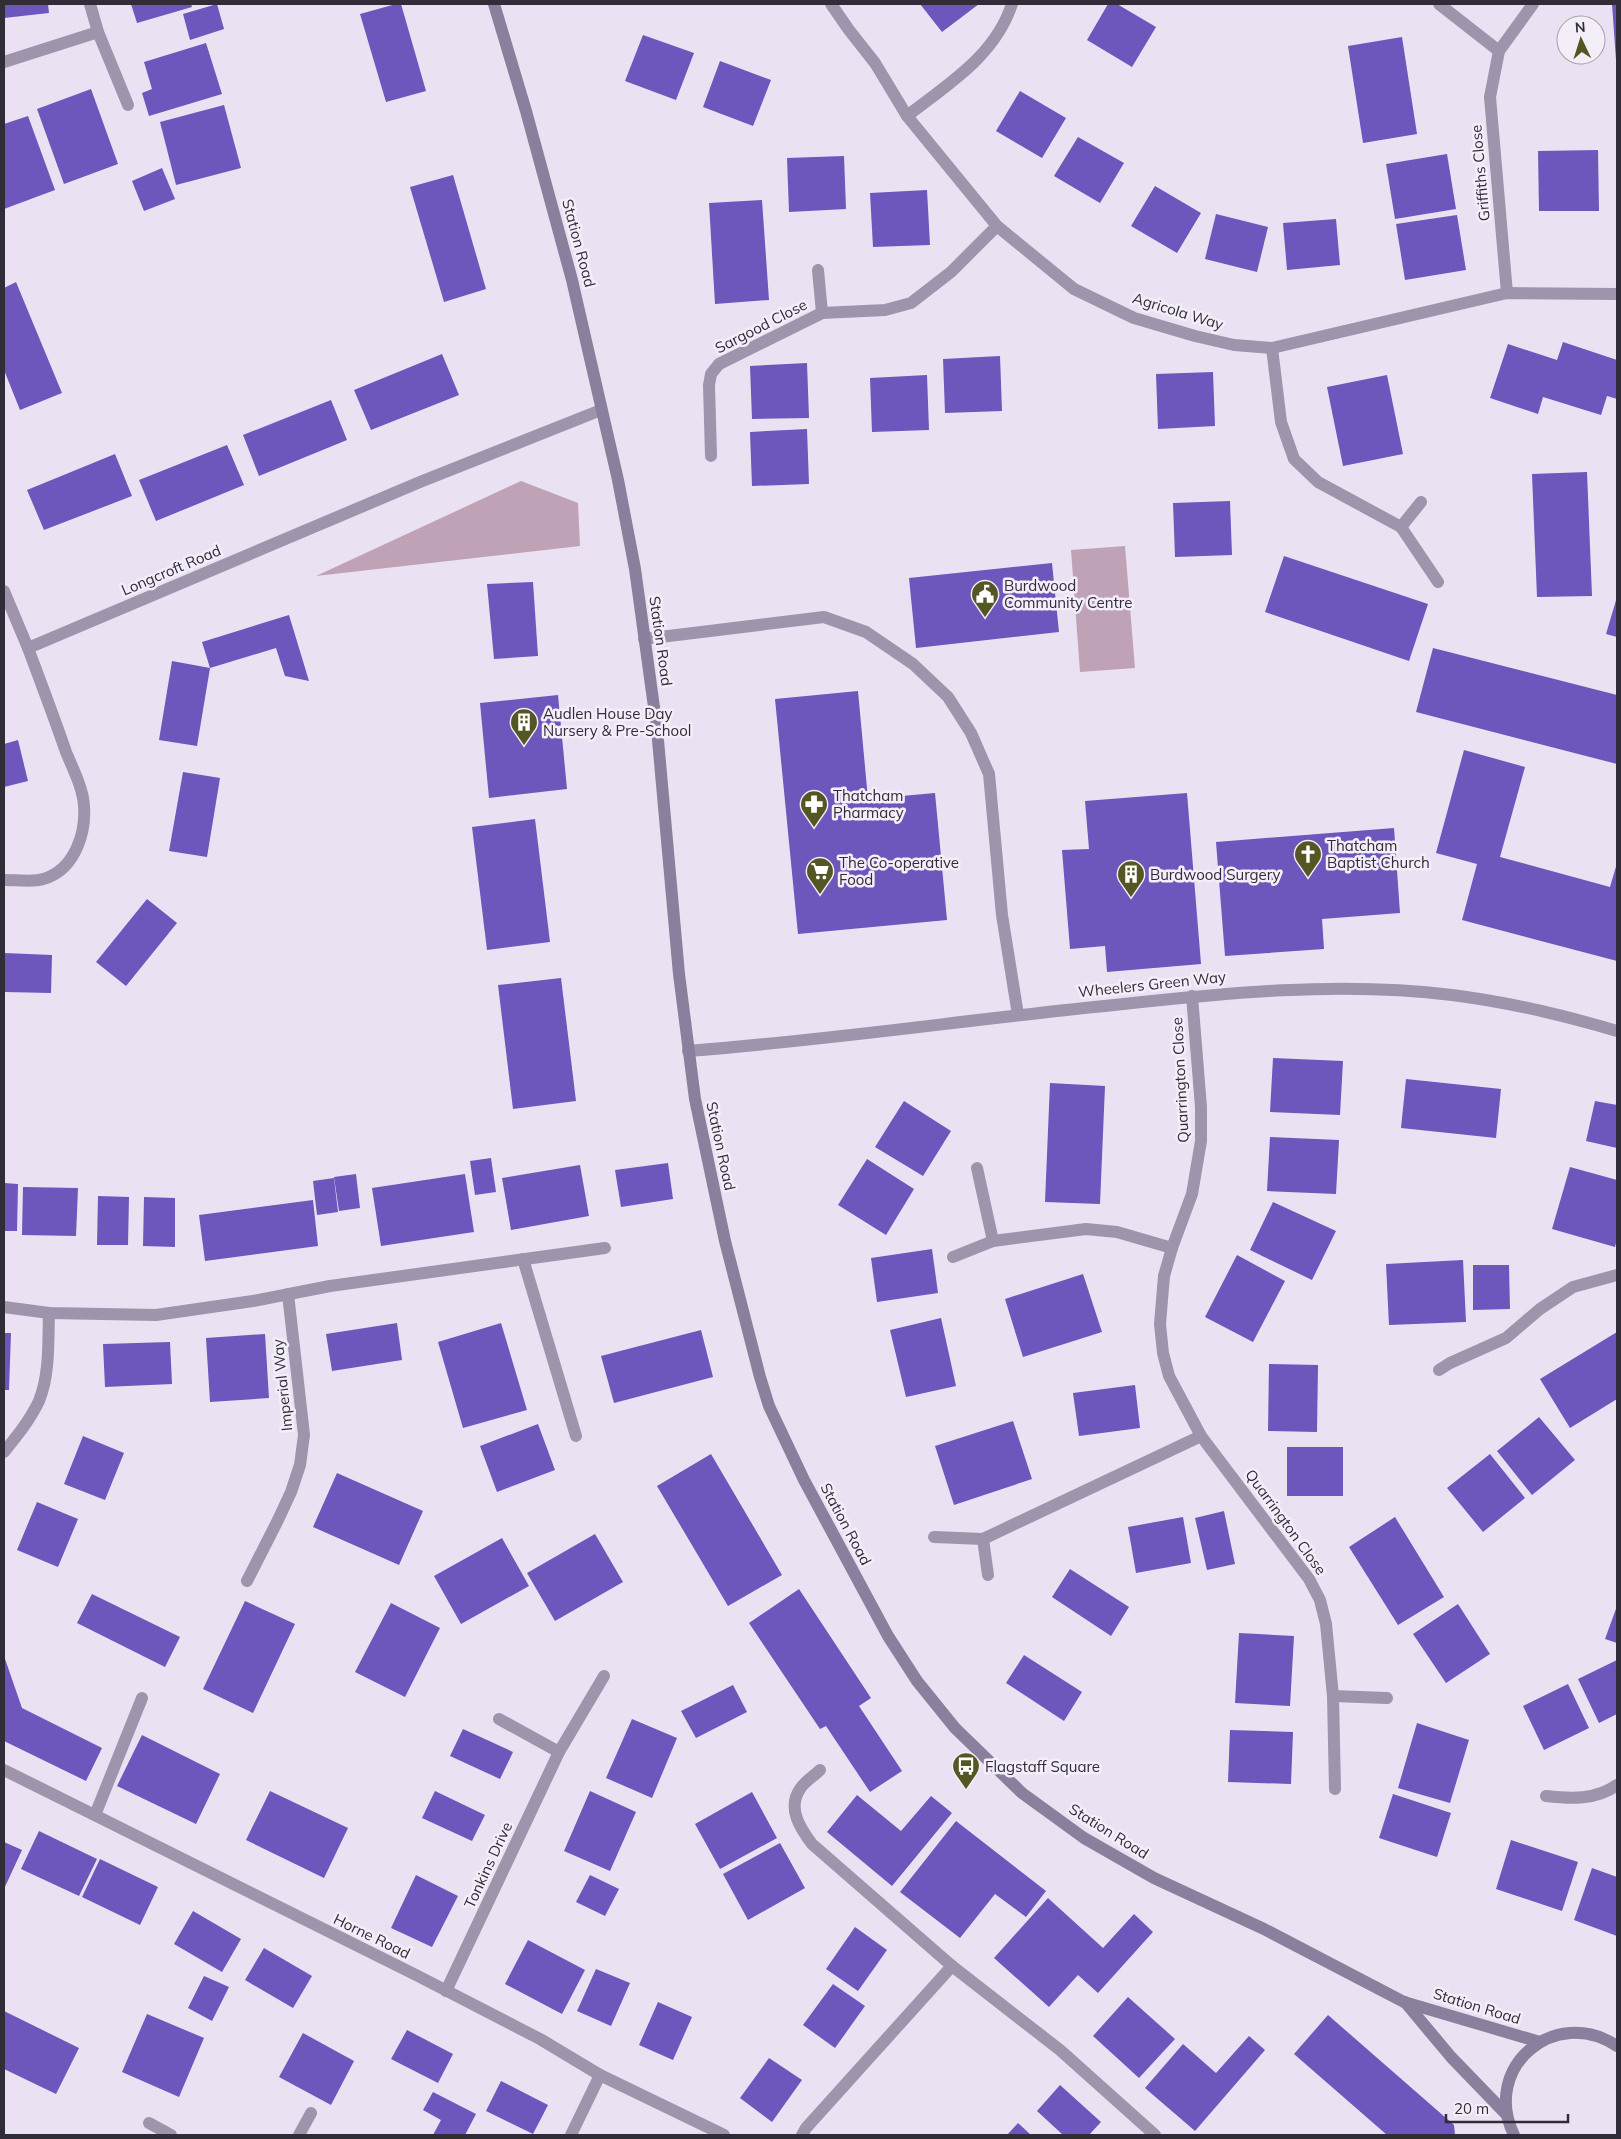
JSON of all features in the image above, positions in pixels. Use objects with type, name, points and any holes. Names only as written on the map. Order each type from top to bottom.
[{"type":"street","points":[[90,4],[98,32],[128,105]]},
{"type":"street","name":"Station Road","points":[[494,4],[558,229],[590,354],[618,480],[635,569],[657,728],[688,1051],[695,1099],[726,1241],[760,1377],[769,1406],[804,1480],[888,1636],[917,1681],[955,1728],[1022,1793],[1084,1838],[1154,1878],[1264,1929],[1404,2002],[1540,2042]]},
{"type":"street","name":"Agricola Way","points":[[831,4],[875,63],[907,116],[997,226],[1074,289],[1134,318],[1234,345],[1272,348],[1506,293],[1617,294]]},
{"type":"street","points":[[907,116],[975,64],[1008,18],[1012,4]]},
{"type":"street","points":[[1439,4],[1499,51]]},
{"type":"street","name":"Griffiths Close","points":[[1506,293],[1490,97],[1499,51],[1533,4]]},
{"type":"street","points":[[4,62],[98,32]]},
{"type":"street","name":"Sargood Close","points":[[711,456],[709,385],[711,374],[719,364],[822,313],[885,310],[911,303],[951,272],[997,226]]},
{"type":"street","name":"Sargood Close","points":[[818,270],[822,313]]},
{"type":"street","points":[[1272,348],[1281,422],[1294,459],[1318,482],[1401,527],[1438,582]]},
{"type":"street","name":"Longcroft Road","points":[[28,648],[420,482],[601,410]]},
{"type":"street","points":[[1401,527],[1421,502]]},
{"type":"street","points":[[4,591],[28,648],[78,782],[84,806],[82,830],[77,848],[64,867],[48,878],[4,880]]},
{"type":"street","points":[[644,639],[824,616],[866,632],[913,664],[948,697],[971,733],[989,774],[1002,915],[1018,1015]]},
{"type":"street","name":"Wheelers Green Way","points":[[688,1051],[777,1044],[1222,993],[1299,990],[1382,990],[1452,995],[1514,1006],[1617,1031]]},
{"type":"street","name":"Quarrington Close","points":[[1192,996],[1201,1107],[1201,1141],[1192,1194],[1164,1276],[1160,1324],[1163,1353],[1169,1376],[1201,1436],[1310,1579],[1317,1593],[1326,1624],[1333,1696],[1335,1789]]},
{"type":"street","points":[[977,1168],[993,1241]]},
{"type":"street","points":[[953,1257],[993,1241],[1086,1229],[1117,1232],[1172,1248]]},
{"type":"street","points":[[4,1307],[49,1312],[156,1315],[330,1286],[606,1248]]},
{"type":"street","points":[[523,1259],[576,1436]]},
{"type":"street","points":[[1439,1370],[1456,1360],[1506,1338],[1540,1309],[1574,1287],[1617,1274]]},
{"type":"street","name":"Imperial Way","points":[[246,1581],[278,1520],[291,1492],[300,1465],[304,1435],[288,1294]]},
{"type":"street","points":[[4,1452],[23,1430],[39,1400],[48,1359],[49,1312]]},
{"type":"street","points":[[934,1537],[983,1539],[1201,1436]]},
{"type":"street","points":[[983,1539],[988,1575]]},
{"type":"street","name":"Tonkins Drive","points":[[446,1991],[559,1752],[604,1676]]},
{"type":"street","points":[[1333,1696],[1386,1698]]},
{"type":"street","points":[[95,1815],[142,1698]]},
{"type":"street","points":[[499,1719],[559,1752]]},
{"type":"street","name":"Horne Road","points":[[4,1770],[540,2039],[600,2076],[724,2135]]},
{"type":"street","points":[[820,1770],[800,1788],[795,1800],[795,1813],[801,1828],[812,1844],[952,1966],[1060,2050],[1156,2135]]},
{"type":"street","points":[[1546,1796],[1571,1799],[1594,1796],[1617,1785]]},
{"type":"street","points":[[802,2135],[806,2128],[952,1966]]},
{"type":"street","name":"Station Road","points":[[1404,2002],[1451,2057],[1507,2115]]},
{"type":"street","name":"Station Road","points":[[1514,2135],[1509,2124],[1505,2102],[1508,2080],[1526,2052],[1540,2042],[1561,2033],[1584,2032],[1606,2038],[1617,2046]]},
{"type":"street","points":[[571,2135],[600,2076]]},
{"type":"street","points":[[299,2135],[311,2114]]},
{"type":"street","points":[[149,2124],[171,2135]]},
{"type":"shaded area","points":[[521,481],[578,503],[580,546],[316,576]]},
{"type":"shaded area","points":[[1125,546],[1135,668],[1080,672],[1071,550]]},
{"type":"building","points":[[4,4],[48,4],[49,13],[4,18]]},
{"type":"building","points":[[131,4],[191,4],[192,7],[137,23]]},
{"type":"building","points":[[217,4],[224,29],[190,40],[183,14]]},
{"type":"building","points":[[401,4],[426,91],[386,102],[360,14]]},
{"type":"building","points":[[920,4],[979,4],[942,32]]},
{"type":"building","points":[[1108,4],[1117,4],[1156,27],[1132,67],[1087,40]]},
{"type":"building","points":[[1612,4],[1617,4],[1617,60],[1616,60]]},
{"type":"building","points":[[643,35],[694,53],[676,100],[625,81]]},
{"type":"building","points":[[1402,37],[1417,134],[1363,143],[1348,46]]},
{"type":"building","points":[[206,43],[222,94],[149,116],[142,93],[152,89],[144,62]]},
{"type":"building","points":[[720,61],[771,80],[753,126],[703,107]]},
{"type":"building","points":[[91,89],[118,164],[64,184],[37,109]]},
{"type":"building","points":[[1020,91],[1066,118],[1042,158],[996,131]]},
{"type":"building","points":[[224,105],[241,168],[176,185],[160,122]]},
{"type":"building","points":[[28,116],[55,190],[4,209],[4,124]]},
{"type":"building","points":[[1078,137],[1124,163],[1100,203],[1054,176]]},
{"type":"building","points":[[1598,150],[1599,211],[1539,211],[1538,151]]},
{"type":"building","points":[[1447,154],[1456,209],[1395,219],[1386,164]]},
{"type":"building","points":[[844,156],[846,209],[789,212],[787,158]]},
{"type":"building","points":[[162,168],[175,199],[144,211],[132,181]]},
{"type":"building","points":[[453,175],[486,289],[444,302],[410,187]]},
{"type":"building","points":[[1155,186],[1201,213],[1177,253],[1131,226]]},
{"type":"building","points":[[927,190],[930,245],[873,247],[870,193]]},
{"type":"building","points":[[762,200],[769,300],[715,304],[709,203]]},
{"type":"building","points":[[1216,214],[1268,227],[1257,272],[1205,259]]},
{"type":"building","points":[[1457,215],[1466,270],[1405,280],[1396,224]]},
{"type":"building","points":[[1336,219],[1340,265],[1287,270],[1283,223]]},
{"type":"building","points":[[16,282],[62,393],[20,410],[4,370],[4,288]]},
{"type":"building","points":[[1563,342],[1617,360],[1617,399],[1607,396],[1601,415],[1543,397],[1538,414],[1490,398],[1508,344],[1557,360]]},
{"type":"building","points":[[442,354],[459,395],[371,430],[354,390]]},
{"type":"building","points":[[1000,356],[1002,411],[945,413],[943,359]]},
{"type":"building","points":[[807,363],[809,418],[752,419],[750,366]]},
{"type":"building","points":[[1213,372],[1215,426],[1158,429],[1156,374]]},
{"type":"building","points":[[927,375],[929,430],[872,432],[870,378]]},
{"type":"building","points":[[1387,375],[1403,454],[1343,466],[1327,387]]},
{"type":"building","points":[[331,400],[347,440],[259,476],[243,435]]},
{"type":"building","points":[[807,429],[809,484],[752,486],[750,432]]},
{"type":"building","points":[[227,445],[244,485],[156,521],[139,480]]},
{"type":"building","points":[[115,454],[132,496],[44,530],[27,490]]},
{"type":"building","points":[[1587,472],[1592,596],[1537,597],[1532,474]]},
{"type":"building","points":[[1230,501],[1232,555],[1175,557],[1173,503]]},
{"type":"building","points":[[1284,556],[1428,604],[1409,661],[1265,612]]},
{"type":"building","name":"Burdwood Community Centre","points":[[1052,563],[1059,632],[916,648],[909,578]]},
{"type":"building","points":[[533,582],[538,656],[494,659],[487,584]]},
{"type":"building","points":[[1617,597],[1617,637],[1606,634]]},
{"type":"building","points":[[289,615],[309,681],[285,676],[276,648],[210,668],[202,642]]},
{"type":"building","points":[[1433,648],[1617,695],[1617,764],[1416,712]]},
{"type":"building","points":[[172,661],[210,668],[197,746],[159,740]]},
{"type":"building","points":[[858,691],[868,799],[935,793],[947,920],[798,934],[775,699]]},
{"type":"building","name":"Audlen House Day Nursery & Pre-School","points":[[558,695],[567,789],[489,798],[480,703]]},
{"type":"building","points":[[18,740],[28,781],[4,787],[4,744]]},
{"type":"building","points":[[1464,750],[1525,767],[1500,857],[1610,887],[1617,863],[1617,961],[1462,920],[1477,864],[1436,853]]},
{"type":"building","points":[[183,772],[220,778],[207,857],[169,851]]},
{"type":"building","name":"Burdwood Surgery","points":[[1187,793],[1201,964],[1107,972],[1105,946],[1070,949],[1062,850],[1089,849],[1085,801]]},
{"type":"building","points":[[535,819],[550,942],[487,950],[472,827]]},
{"type":"building","name":"Thatcham Baptist Church","points":[[1394,828],[1400,913],[1322,919],[1324,949],[1225,956],[1216,842]]},
{"type":"building","points":[[147,899],[177,923],[126,986],[96,962]]},
{"type":"building","points":[[4,953],[52,955],[51,993],[4,992]]},
{"type":"building","points":[[561,978],[576,1101],[513,1109],[498,985]]},
{"type":"building","points":[[1273,1058],[1343,1061],[1340,1115],[1270,1112]]},
{"type":"building","points":[[1406,1079],[1501,1089],[1496,1138],[1401,1128]]},
{"type":"building","points":[[1050,1083],[1105,1086],[1100,1204],[1045,1202]]},
{"type":"building","points":[[904,1101],[951,1131],[923,1176],[875,1147]]},
{"type":"building","points":[[1595,1101],[1617,1105],[1617,1148],[1586,1141]]},
{"type":"building","points":[[1270,1137],[1339,1140],[1336,1194],[1267,1191]]},
{"type":"building","points":[[491,1158],[496,1192],[475,1195],[470,1161]]},
{"type":"building","points":[[867,1159],[914,1189],[886,1235],[838,1205]]},
{"type":"building","points":[[668,1163],[673,1199],[621,1207],[615,1170]]},
{"type":"building","points":[[580,1165],[589,1216],[511,1230],[502,1178]]},
{"type":"building","points":[[1570,1167],[1617,1180],[1617,1239],[1615,1247],[1552,1229]]},
{"type":"building","points":[[356,1174],[360,1208],[339,1211],[334,1177]]},
{"type":"building","points":[[465,1174],[474,1232],[381,1246],[372,1188]]},
{"type":"building","points":[[334,1178],[338,1212],[317,1215],[313,1181]]},
{"type":"building","points":[[4,1183],[18,1184],[17,1231],[4,1231]]},
{"type":"building","points":[[23,1187],[78,1188],[76,1236],[22,1235]]},
{"type":"building","points":[[98,1196],[129,1197],[128,1245],[97,1245]]},
{"type":"building","points":[[144,1197],[175,1198],[175,1247],[143,1246]]},
{"type":"building","points":[[313,1200],[318,1246],[205,1261],[199,1215]]},
{"type":"building","points":[[1273,1202],[1336,1231],[1312,1280],[1250,1250]]},
{"type":"building","points":[[932,1249],[938,1293],[877,1302],[871,1258]]},
{"type":"building","points":[[1237,1255],[1285,1281],[1253,1342],[1205,1317]]},
{"type":"building","points":[[1463,1260],[1466,1322],[1389,1325],[1386,1264]]},
{"type":"building","points":[[1473,1265],[1509,1265],[1510,1309],[1473,1310]]},
{"type":"building","points":[[1083,1274],[1102,1332],[1023,1357],[1005,1299]]},
{"type":"building","points":[[941,1318],[956,1386],[906,1397],[890,1330]]},
{"type":"building","points":[[397,1323],[402,1360],[332,1371],[326,1334]]},
{"type":"building","points":[[501,1323],[527,1410],[463,1428],[438,1342]]},
{"type":"building","points":[[701,1330],[713,1377],[614,1403],[601,1356]]},
{"type":"building","points":[[1617,1332],[1617,1399],[1570,1428],[1540,1379]]},
{"type":"building","points":[[4,1333],[11,1333],[9,1390],[4,1390]]},
{"type":"building","points":[[265,1334],[269,1398],[210,1402],[206,1338]]},
{"type":"building","points":[[170,1342],[172,1384],[105,1387],[103,1344]]},
{"type":"building","points":[[1269,1364],[1318,1365],[1317,1432],[1268,1431]]},
{"type":"building","points":[[1135,1385],[1140,1428],[1079,1436],[1073,1393]]},
{"type":"building","points":[[1539,1417],[1575,1460],[1532,1495],[1497,1451]]},
{"type":"building","points":[[1013,1421],[1032,1479],[954,1505],[935,1446]]},
{"type":"building","points":[[538,1424],[555,1470],[497,1492],[480,1446]]},
{"type":"building","points":[[83,1436],[124,1453],[105,1500],[64,1484]]},
{"type":"building","points":[[1287,1447],[1343,1447],[1343,1496],[1287,1496]]},
{"type":"building","points":[[711,1454],[782,1575],[728,1606],[657,1486]]},
{"type":"building","points":[[1490,1454],[1525,1498],[1483,1532],[1447,1488]]},
{"type":"building","points":[[337,1473],[423,1511],[399,1565],[313,1527]]},
{"type":"building","points":[[37,1502],[78,1519],[58,1567],[17,1550]]},
{"type":"building","points":[[1224,1511],[1235,1564],[1207,1570],[1195,1518]]},
{"type":"building","points":[[1183,1517],[1191,1563],[1136,1573],[1128,1527]]},
{"type":"building","points":[[1395,1517],[1444,1597],[1398,1625],[1349,1547]]},
{"type":"building","points":[[595,1534],[623,1582],[555,1621],[527,1573]]},
{"type":"building","points":[[502,1538],[529,1586],[461,1624],[434,1576]]},
{"type":"building","points":[[1070,1569],[1129,1607],[1111,1636],[1052,1597]]},
{"type":"building","points":[[799,1589],[871,1698],[859,1706],[902,1771],[870,1792],[826,1726],[820,1729],[749,1623]]},
{"type":"building","points":[[92,1594],[180,1637],[165,1667],[77,1623]]},
{"type":"building","points":[[245,1601],[295,1624],[253,1713],[203,1689]]},
{"type":"building","points":[[391,1603],[440,1628],[405,1697],[355,1672]]},
{"type":"building","points":[[1458,1604],[1490,1654],[1446,1683],[1413,1634]]},
{"type":"building","points":[[1617,1606],[1617,1643],[1605,1639]]},
{"type":"building","points":[[1239,1633],[1294,1636],[1290,1706],[1235,1703]]},
{"type":"building","points":[[1024,1655],[1082,1692],[1064,1721],[1006,1683]]},
{"type":"building","points":[[4,1656],[22,1708],[102,1748],[86,1781],[4,1741]]},
{"type":"building","points":[[1617,1660],[1617,1714],[1599,1723],[1578,1679]]},
{"type":"building","points":[[1568,1684],[1589,1728],[1544,1750],[1523,1706]]},
{"type":"building","points":[[733,1685],[747,1712],[696,1738],[681,1711]]},
{"type":"building","points":[[632,1719],[677,1738],[652,1798],[606,1778]]},
{"type":"building","points":[[1417,1723],[1469,1740],[1450,1803],[1398,1788]]},
{"type":"building","points":[[463,1729],[513,1752],[500,1779],[450,1756]]},
{"type":"building","points":[[1230,1730],[1293,1732],[1291,1784],[1228,1782]]},
{"type":"building","points":[[142,1735],[220,1774],[196,1824],[117,1786]]},
{"type":"building","points":[[270,1791],[348,1828],[324,1878],[246,1840]]},
{"type":"building","points":[[435,1791],[485,1815],[472,1841],[422,1818]]},
{"type":"building","points":[[590,1791],[636,1812],[610,1871],[564,1851]]},
{"type":"building","points":[[752,1792],[777,1838],[720,1869],[695,1824]]},
{"type":"building","points":[[1393,1794],[1451,1813],[1437,1857],[1379,1838]]},
{"type":"building","points":[[857,1795],[901,1831],[931,1796],[952,1813],[892,1886],[827,1832]]},
{"type":"building","points":[[956,1821],[1046,1891],[1026,1917],[995,1894],[960,1938],[900,1892]]},
{"type":"building","points":[[39,1831],[97,1859],[79,1896],[21,1869]]},
{"type":"building","points":[[1511,1840],[1578,1862],[1562,1911],[1496,1889]]},
{"type":"building","points":[[4,1842],[22,1850],[4,1889]]},
{"type":"building","points":[[780,1843],[805,1888],[748,1920],[723,1874]]},
{"type":"building","points":[[100,1859],[158,1887],[140,1925],[82,1897]]},
{"type":"building","points":[[1592,1868],[1617,1877],[1617,1936],[1574,1920]]},
{"type":"building","points":[[416,1875],[458,1896],[432,1947],[391,1928]]},
{"type":"building","points":[[590,1875],[619,1889],[605,1916],[576,1902]]},
{"type":"building","points":[[1048,1898],[1103,1948],[1134,1914],[1153,1932],[1098,1993],[1078,1975],[1049,2007],[994,1958]]},
{"type":"building","points":[[193,1911],[241,1939],[222,1972],[174,1944]]},
{"type":"building","points":[[855,1927],[887,1950],[858,1991],[826,1969]]},
{"type":"building","points":[[528,1940],[585,1970],[562,2014],[505,1984]]},
{"type":"building","points":[[264,1948],[312,1976],[293,2008],[245,1980]]},
{"type":"building","points":[[596,1969],[630,1983],[611,2026],[577,2011]]},
{"type":"building","points":[[204,1976],[229,1987],[212,2021],[188,2008]]},
{"type":"building","points":[[833,1984],[865,2006],[835,2048],[803,2025]]},
{"type":"building","points":[[1128,1997],[1175,2039],[1139,2078],[1093,2036]]},
{"type":"building","points":[[658,2002],[692,2017],[673,2060],[639,2045]]},
{"type":"building","points":[[4,2011],[79,2048],[56,2094],[4,2069]]},
{"type":"building","points":[[147,2014],[204,2038],[179,2097],[122,2072]]},
{"type":"building","points":[[1328,2015],[1454,2125],[1455,2135],[1387,2135],[1294,2054]]},
{"type":"building","points":[[407,2030],[453,2054],[438,2083],[391,2059]]},
{"type":"building","points":[[303,2033],[354,2061],[331,2105],[279,2077]]},
{"type":"building","points":[[1249,2036],[1265,2050],[1195,2131],[1145,2088],[1183,2044],[1216,2073]]},
{"type":"building","points":[[769,2058],[802,2080],[772,2122],[740,2098]]},
{"type":"building","points":[[501,2081],[548,2105],[533,2134],[486,2111]]},
{"type":"building","points":[[1060,2085],[1101,2122],[1089,2135],[1063,2135],[1037,2111]]},
{"type":"building","points":[[433,2092],[476,2114],[465,2135],[433,2135],[441,2120],[423,2110]]},
{"type":"building","points":[[1018,2123],[1031,2135],[1007,2135]]},
{"type":"place","name":"Burdwood Community Centre","points":[[985,618]]},
{"type":"place","name":"Audlen House Day Nursery & Pre-School","points":[[524,746]]},
{"type":"place","name":"Thatcham Pharmacy","points":[[814,828]]},
{"type":"place","name":"Thatcham Baptist Church","points":[[1308,878]]},
{"type":"place","name":"The Co-operative Food","points":[[820,895]]},
{"type":"place","name":"Burdwood Surgery","points":[[1131,898]]},
{"type":"place","name":"Flagstaff Square","points":[[966,1790]]}]
